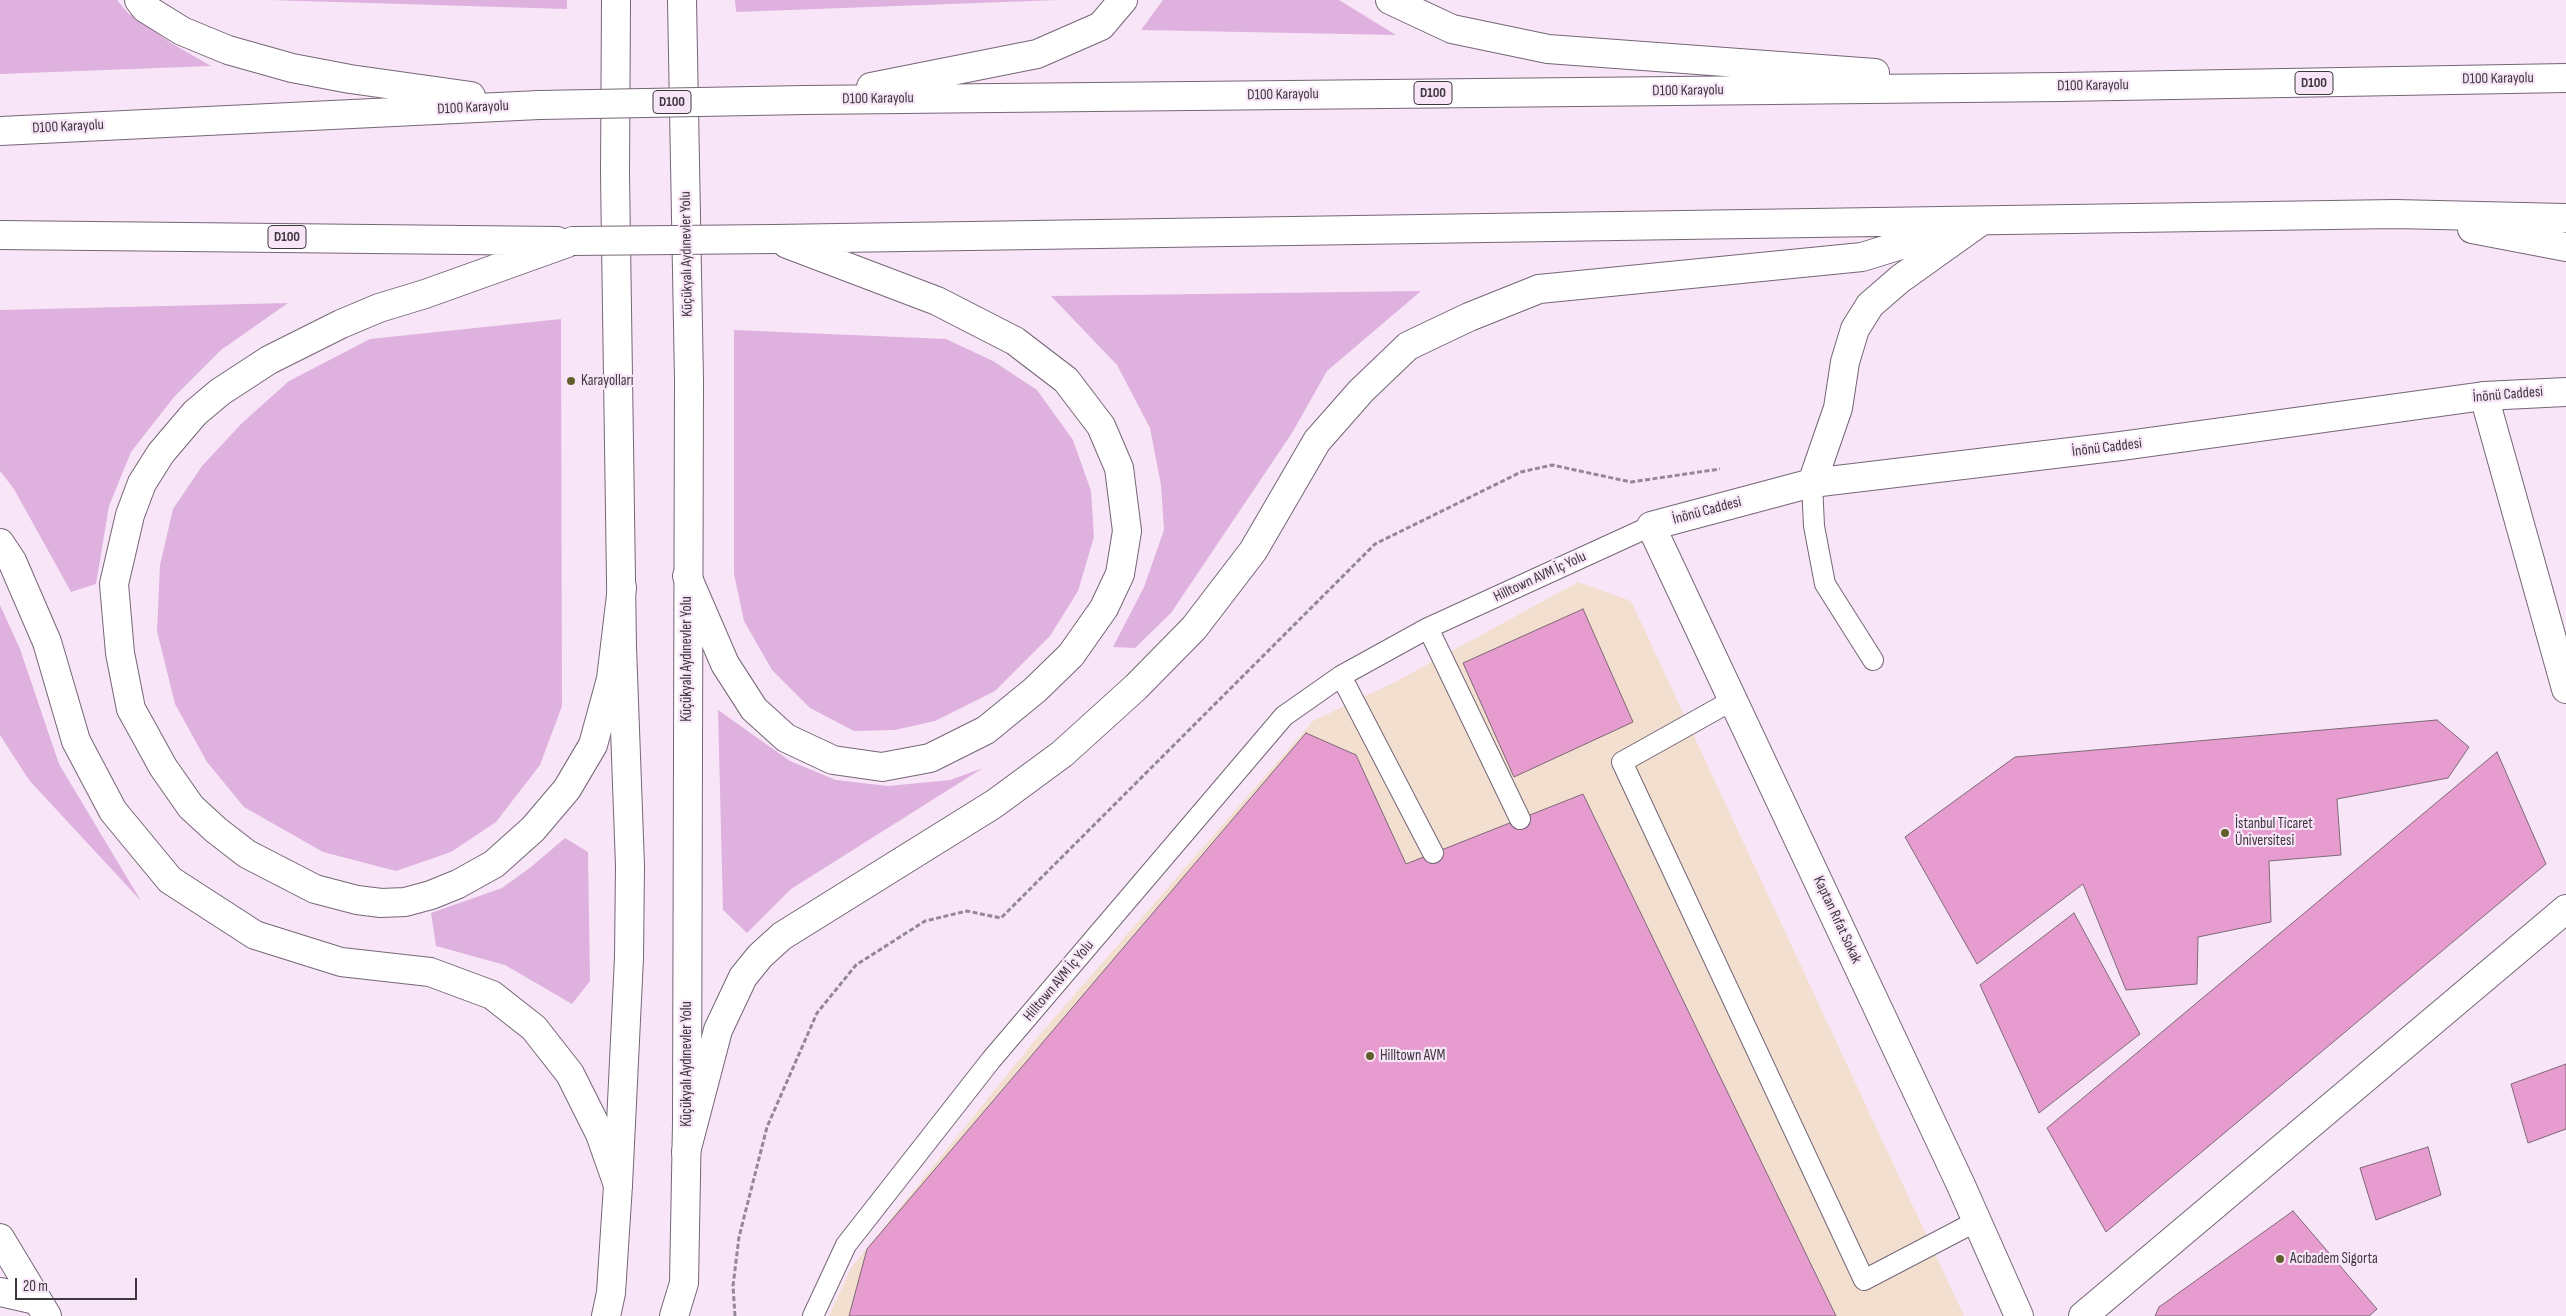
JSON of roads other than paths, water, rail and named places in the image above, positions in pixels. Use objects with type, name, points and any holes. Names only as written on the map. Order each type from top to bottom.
[{"type":"main road","points":[[139,0],[145,8],[182,31],[228,50],[292,68],[350,80],[539,105]]},
{"type":"main road","points":[[606,1316],[611,1293],[618,1185],[629,958],[630,866],[622,588],[615,174],[616,0]]},
{"type":"main road","name":"Küçükyalı Aydınevler Yolu","points":[[674,1316],[684,1283],[686,1152],[689,380],[682,0]]},
{"type":"main road","points":[[805,100],[1037,54],[1101,26],[1123,0]]},
{"type":"main road","points":[[1390,0],[1452,28],[1548,49],[2061,87]]},
{"type":"main road","name":"D100 Karayolu","points":[[0,131],[539,105],[805,100],[2061,87],[2566,78]]},
{"type":"main road","points":[[2395,214],[2566,247]]},
{"type":"main road","name":"D100","points":[[0,235],[573,241],[2395,214],[2566,218]]},
{"type":"main road","points":[[1812,483],[1838,408],[1844,362],[1855,329],[1870,305],[1900,279],[1983,220]]},
{"type":"main road","points":[[686,1152],[718,1030],[743,978],[760,956],[782,936],[994,804],[1062,754],[1136,687],[1194,628],[1252,551],[1317,441],[1361,391],[1408,346],[1539,289],[1862,257],[1983,220]]},
{"type":"main road","points":[[687,576],[725,664],[754,709],[786,738],[833,760],[882,768],[930,758],[986,730],[1035,690],[1071,655],[1104,608],[1120,574],[1127,531],[1119,468],[1101,426],[1066,380],[1015,341],[937,301],[774,239]]},
{"type":"main road","points":[[573,241],[425,294],[379,308],[323,332],[262,364],[220,392],[195,413],[161,453],[142,483],[130,515],[114,584],[120,653],[131,708],[146,736],[163,767],[191,807],[216,830],[247,854],[315,889],[357,900],[405,902],[431,895],[458,884],[494,864],[533,829],[567,789],[593,746],[611,679],[622,588]]},
{"type":"main road","name":"İnönü Caddesi","points":[[1651,526],[1812,483],[2121,446],[2484,396],[2566,392]]},
{"type":"main road","points":[[2484,396],[2566,688]]},
{"type":"main road","name":"Kaptan Rıfat Sokak","points":[[1651,526],[1977,1221],[2019,1316]]},
{"type":"main road","points":[[0,543],[12,561],[47,642],[76,741],[113,811],[170,880],[254,935],[340,962],[430,972],[492,995],[534,1028],[570,1074],[600,1134],[618,1185]]},
{"type":"main road","points":[[2083,1316],[2566,910]]},
{"type":"main road","points":[[0,1238],[42,1308]]},
{"type":"main road","points":[[0,1292],[42,1308]]},
{"type":"lane","points":[[1812,483],[1814,526],[1825,584],[1873,660]]},
{"type":"lane","name":"Hilltown AVM İç Yolu","points":[[813,1316],[846,1245],[991,1060],[1284,716],[1341,676],[1428,628],[1651,526]]},
{"type":"lane","points":[[1428,628],[1520,819]]},
{"type":"lane","points":[[1341,676],[1433,853]]},
{"type":"lane","points":[[1733,700],[1622,762],[1864,1280],[1977,1221]]},
{"type":"place","name":"Karayolları","points":[[571,381]]},
{"type":"place","name":"İstanbul Ticaret Üniversitesi","points":[[2225,833]]},
{"type":"place","name":"Hilltown AVM","points":[[1370,1056]]},
{"type":"place","name":"Acıbadem Sigorta","points":[[2280,1259]]}]
